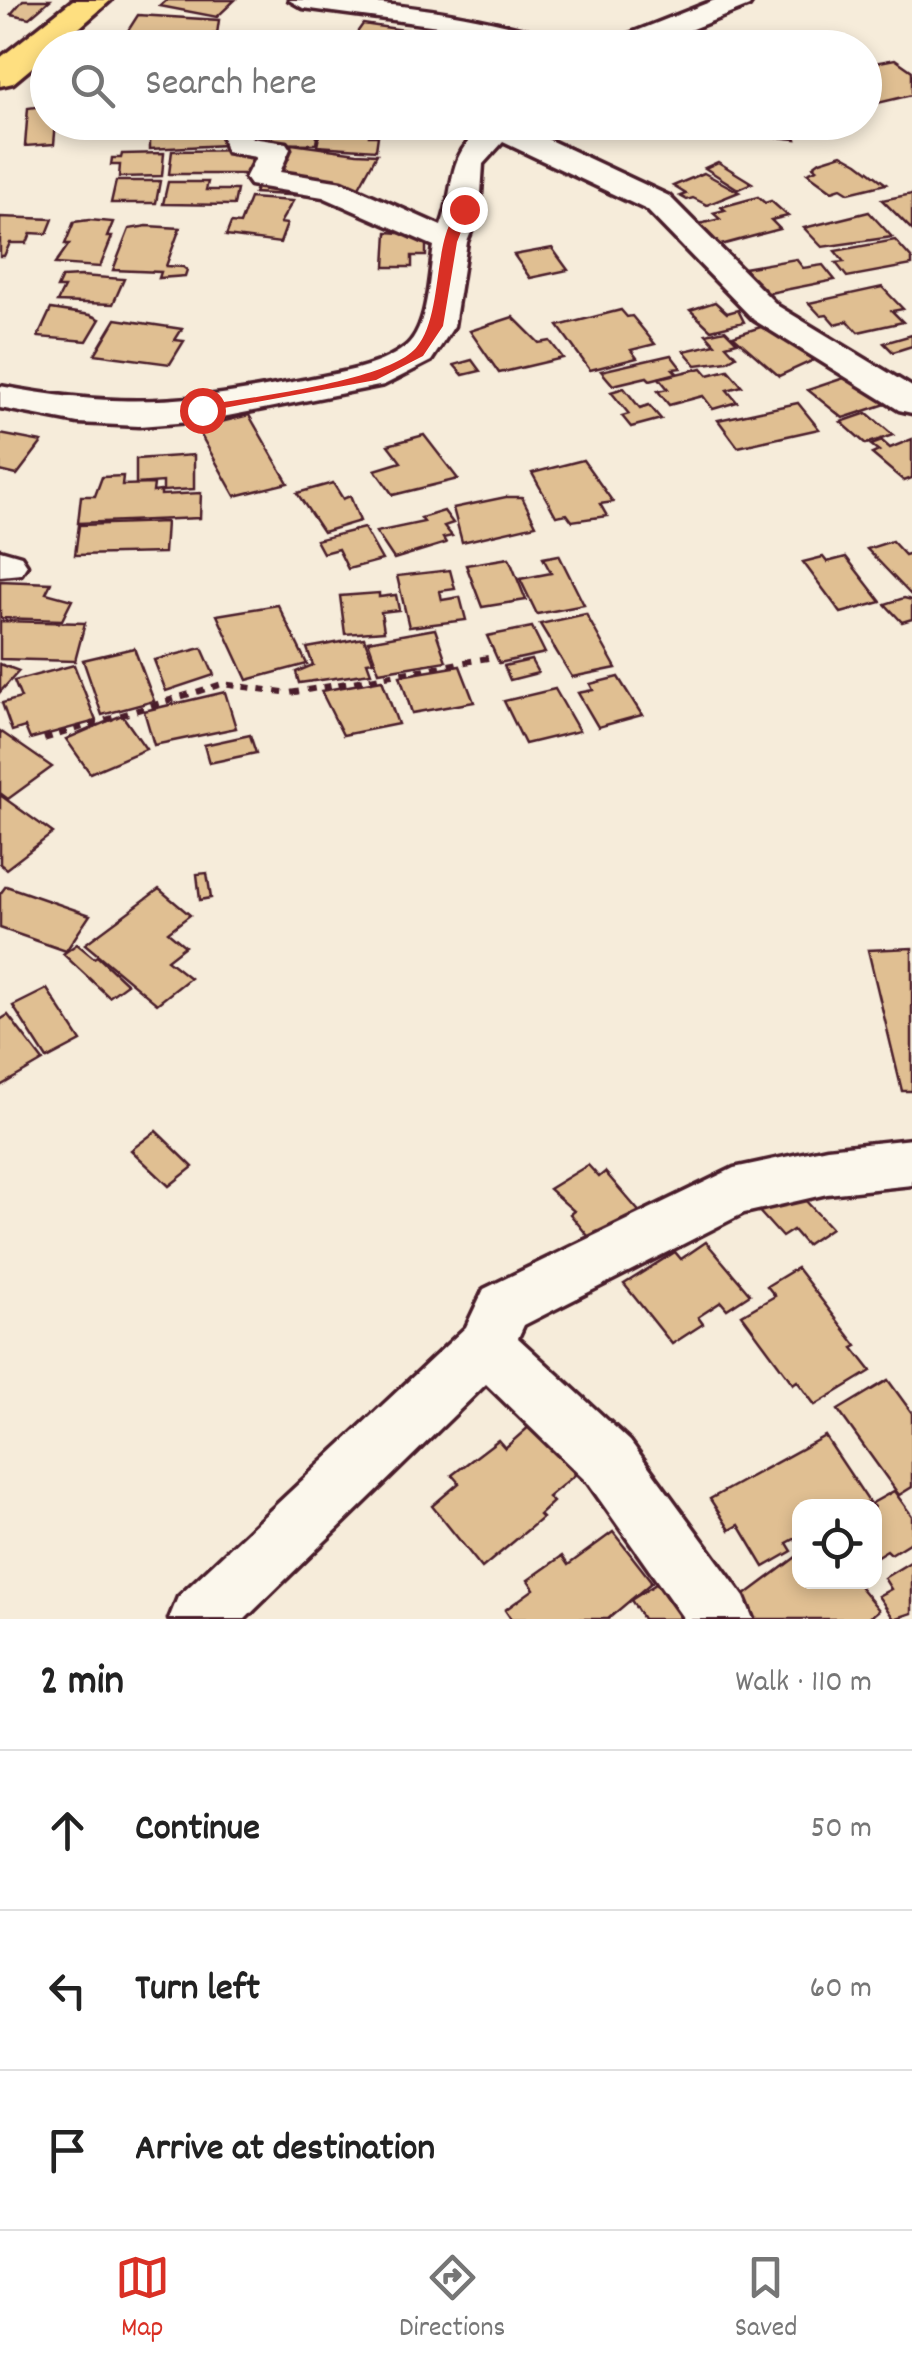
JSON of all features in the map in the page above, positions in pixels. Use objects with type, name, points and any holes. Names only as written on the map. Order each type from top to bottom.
[{"type":"main road","points":[[59,30],[94,0]]},
{"type":"main road","points":[[87,30],[123,0]]},
{"type":"main road","points":[[1,79],[30,54]]},
{"type":"main road","points":[[1,79],[30,69]]},
{"type":"street","points":[[303,0],[443,30]]},
{"type":"street","points":[[665,30],[739,0]]},
{"type":"street","points":[[236,140],[237,146],[276,149],[261,178],[331,190],[451,242]]},
{"type":"street","points":[[0,397],[78,412],[202,410],[372,378],[418,354],[437,326],[451,242],[464,209],[468,164],[485,140]]},
{"type":"street","points":[[527,140],[658,203],[766,313],[912,402]]},
{"type":"street","points":[[200,1619],[486,1346],[504,1307],[734,1192],[827,1172],[912,1162]]},
{"type":"street","points":[[486,1346],[609,1462],[722,1619]]},
{"type":"path","points":[[44,739],[222,684],[290,693],[488,658]]},
{"type":"building","points":[[23,0],[50,0],[29,18],[11,14]]},
{"type":"building","points":[[167,0],[235,0],[217,17],[160,6]]},
{"type":"building","points":[[138,15],[219,20],[218,30],[128,30]]},
{"type":"building","points":[[363,24],[404,30],[359,30]]},
{"type":"building","points":[[895,59],[912,71],[912,95],[882,102],[882,62]]},
{"type":"building","points":[[28,108],[30,140],[54,140],[54,144],[25,146]]},
{"type":"building","points":[[150,140],[224,140],[224,145],[150,149]]},
{"type":"building","points":[[239,140],[317,140],[316,144],[238,143]]},
{"type":"building","points":[[318,140],[377,140],[376,150],[317,146]]},
{"type":"building","points":[[292,144],[377,154],[357,191],[272,178]]},
{"type":"building","points":[[253,150],[251,174],[169,174],[172,151]]},
{"type":"building","points":[[164,153],[162,176],[119,177],[120,165],[111,165],[112,158],[121,158],[122,154]]},
{"type":"building","points":[[842,154],[886,184],[849,193],[841,188],[832,191],[807,173],[817,169],[813,166],[820,161]]},
{"type":"building","points":[[718,162],[752,183],[738,189],[705,168]]},
{"type":"building","points":[[704,173],[739,192],[707,205],[693,198],[687,200],[680,196],[686,194],[673,186]]},
{"type":"building","points":[[116,181],[160,181],[156,203],[111,203]]},
{"type":"building","points":[[168,182],[208,182],[206,190],[237,190],[234,205],[163,204]]},
{"type":"building","points":[[258,184],[308,187],[305,196],[254,193]]},
{"type":"building","points":[[912,194],[912,230],[882,200]]},
{"type":"building","points":[[758,197],[765,203],[771,201],[788,216],[771,220],[780,229],[717,246],[695,225],[720,219],[713,213],[725,210],[721,207]]},
{"type":"building","points":[[250,198],[293,201],[280,223],[287,224],[280,243],[226,236],[231,223],[240,224]]},
{"type":"building","points":[[869,212],[892,237],[822,247],[804,228]]},
{"type":"building","points":[[0,217],[53,219],[47,234],[31,233],[27,243],[10,243],[4,256],[0,256]]},
{"type":"building","points":[[74,222],[113,222],[107,237],[112,237],[100,267],[55,264],[69,244],[65,244]]},
{"type":"building","points":[[180,228],[166,266],[183,267],[187,270],[185,276],[159,278],[161,272],[113,270],[129,229]]},
{"type":"building","points":[[387,232],[426,235],[426,256],[412,256],[412,267],[385,267]]},
{"type":"building","points":[[895,240],[912,259],[912,265],[847,277],[836,263],[844,262],[835,251]]},
{"type":"building","points":[[552,248],[568,270],[530,278],[514,255]]},
{"type":"building","points":[[796,259],[803,268],[823,265],[835,280],[764,294],[744,268]]},
{"type":"building","points":[[62,277],[124,279],[113,304],[57,302],[64,288],[57,288]]},
{"type":"building","points":[[882,287],[903,309],[892,311],[903,322],[858,332],[848,321],[835,324],[827,315],[821,316],[809,303]]},
{"type":"building","points":[[715,302],[727,313],[738,310],[744,322],[711,330],[690,310]]},
{"type":"building","points":[[51,309],[100,319],[87,341],[38,337]]},
{"type":"building","points":[[621,310],[627,317],[632,316],[655,344],[631,350],[637,358],[590,370],[558,326]]},
{"type":"building","points":[[513,317],[539,343],[550,341],[563,358],[499,373],[470,331]]},
{"type":"building","points":[[116,319],[182,329],[175,340],[184,341],[170,364],[95,354]]},
{"type":"building","points":[[770,324],[814,360],[779,376],[733,336]]},
{"type":"building","points":[[725,330],[737,342],[726,345],[736,356],[727,361],[696,365],[684,351],[715,344],[706,334]]},
{"type":"building","points":[[912,335],[912,346],[893,352],[884,343]]},
{"type":"building","points":[[671,355],[681,368],[673,369],[677,373],[650,380],[647,377],[613,385],[601,371]]},
{"type":"building","points":[[472,360],[480,371],[463,375],[454,365]]},
{"type":"building","points":[[702,368],[708,375],[728,370],[742,386],[727,390],[737,402],[713,409],[703,396],[669,405],[658,391],[668,389],[659,378]]},
{"type":"building","points":[[853,375],[889,403],[843,418],[808,390]]},
{"type":"building","points":[[624,388],[640,408],[649,405],[661,419],[631,427],[622,416],[629,414],[611,392]]},
{"type":"building","points":[[798,403],[819,429],[738,447],[718,420]]},
{"type":"building","points":[[867,413],[893,435],[866,444],[841,422]]},
{"type":"building","points":[[249,415],[288,483],[235,496],[197,428]]},
{"type":"building","points":[[0,434],[42,442],[17,475],[0,471]]},
{"type":"building","points":[[424,435],[458,479],[393,495],[375,470],[401,462],[388,445]]},
{"type":"building","points":[[912,439],[912,478],[904,481],[872,454],[879,451],[871,445],[882,441],[890,448]]},
{"type":"building","points":[[194,455],[194,489],[163,491],[163,482],[136,484],[136,459]]},
{"type":"building","points":[[583,460],[613,502],[600,504],[607,516],[572,521],[567,514],[556,516],[532,473]]},
{"type":"building","points":[[123,476],[122,485],[154,484],[153,492],[161,491],[161,495],[201,493],[200,518],[78,523],[81,496],[95,496],[102,477]]},
{"type":"building","points":[[333,483],[343,499],[350,496],[360,521],[323,532],[297,493]]},
{"type":"building","points":[[522,497],[536,525],[462,542],[453,508]]},
{"type":"building","points":[[444,511],[453,523],[444,526],[452,536],[443,538],[446,543],[394,559],[376,532],[424,522],[421,518]]},
{"type":"building","points":[[166,522],[164,553],[75,555],[79,525]]},
{"type":"building","points":[[364,528],[382,560],[348,569],[338,549],[323,553],[316,540]]},
{"type":"building","points":[[892,541],[905,555],[912,553],[912,596],[867,549]]},
{"type":"building","points":[[559,555],[584,605],[537,614],[520,579],[551,573],[543,558]]},
{"type":"building","points":[[823,557],[827,562],[846,557],[881,602],[841,613],[803,562]]},
{"type":"building","points":[[509,558],[526,600],[482,607],[466,565]]},
{"type":"building","points":[[450,570],[455,589],[440,591],[442,600],[460,597],[466,620],[409,627],[397,576]]},
{"type":"building","points":[[0,581],[51,583],[46,593],[72,600],[62,620],[0,618]]},
{"type":"building","points":[[379,593],[379,597],[396,595],[399,610],[381,612],[384,631],[345,634],[340,596]]},
{"type":"building","points":[[904,598],[912,600],[912,619],[902,622],[885,604]]},
{"type":"building","points":[[278,605],[307,664],[247,680],[217,615]]},
{"type":"building","points":[[586,614],[616,668],[572,677],[540,624]]},
{"type":"building","points":[[0,621],[85,623],[75,661],[0,659]]},
{"type":"building","points":[[532,627],[545,653],[499,663],[487,636]]},
{"type":"building","points":[[435,629],[446,661],[379,672],[368,641]]},
{"type":"building","points":[[364,638],[373,661],[367,662],[371,673],[299,683],[296,672],[313,665],[307,648]]},
{"type":"building","points":[[134,648],[154,701],[102,715],[83,660]]},
{"type":"building","points":[[202,648],[214,675],[166,691],[154,660]]},
{"type":"building","points":[[531,660],[538,673],[510,680],[504,666]]},
{"type":"building","points":[[0,664],[19,671],[0,692]]},
{"type":"building","points":[[74,665],[96,721],[30,739],[25,727],[12,731],[2,703],[21,698],[14,681]]},
{"type":"building","points":[[460,666],[474,702],[412,713],[400,676]]},
{"type":"building","points":[[618,677],[642,715],[598,727],[578,693],[593,690],[590,684]]},
{"type":"building","points":[[382,680],[398,724],[343,735],[321,691]]},
{"type":"building","points":[[555,689],[579,731],[525,744],[504,701]]},
{"type":"building","points":[[225,692],[236,728],[154,745],[144,711]]},
{"type":"building","points":[[122,715],[146,749],[90,773],[66,739]]},
{"type":"building","points":[[0,731],[52,767],[8,799],[0,793]]},
{"type":"building","points":[[250,735],[256,753],[209,763],[204,745]]},
{"type":"building","points":[[0,795],[53,833],[6,869],[0,864]]},
{"type":"building","points":[[207,873],[211,898],[200,900],[197,874]]},
{"type":"building","points":[[6,886],[90,915],[66,951],[0,928],[0,894]]},
{"type":"building","points":[[159,889],[190,915],[168,932],[185,946],[167,960],[190,978],[157,1004],[85,944]]},
{"type":"building","points":[[77,944],[94,958],[97,956],[127,984],[109,997],[63,954]]},
{"type":"building","points":[[912,948],[912,1091],[902,1091],[868,950]]},
{"type":"building","points":[[47,989],[81,1041],[47,1059],[13,1006]]},
{"type":"building","points":[[8,1015],[43,1061],[0,1086],[0,1020]]},
{"type":"building","points":[[156,1131],[193,1167],[169,1186],[131,1150]]},
{"type":"building","points":[[588,1165],[599,1177],[605,1172],[643,1216],[597,1247],[570,1214],[574,1211],[549,1189]]},
{"type":"building","points":[[791,1185],[831,1228],[806,1245],[793,1230],[782,1237],[756,1208]]},
{"type":"building","points":[[706,1242],[750,1294],[727,1309],[721,1302],[698,1317],[703,1324],[672,1344],[624,1284],[675,1252],[681,1259]]},
{"type":"building","points":[[797,1268],[857,1346],[853,1348],[871,1371],[815,1405],[797,1381],[793,1384],[742,1315],[775,1296],[767,1286]]},
{"type":"building","points":[[888,1380],[912,1413],[912,1487],[899,1495],[838,1410]]},
{"type":"building","points":[[532,1424],[576,1474],[548,1497],[553,1502],[539,1515],[542,1518],[482,1568],[432,1506],[459,1483],[452,1475],[498,1440],[505,1448]]},
{"type":"building","points":[[825,1436],[867,1499],[792,1499],[792,1540],[787,1543],[792,1551],[764,1567],[739,1525],[730,1530],[710,1499]]},
{"type":"building","points":[[894,1491],[912,1516],[912,1541],[891,1554],[887,1550],[882,1553],[880,1499]]},
{"type":"building","points":[[613,1532],[652,1582],[608,1619],[511,1619],[505,1610],[534,1589],[528,1580],[562,1556],[568,1565]]},
{"type":"building","points":[[792,1560],[792,1589],[862,1589],[879,1610],[868,1619],[744,1619],[733,1604]]},
{"type":"building","points":[[912,1561],[912,1613],[894,1619],[878,1596],[891,1589],[884,1578]]},
{"type":"building","points":[[667,1577],[691,1614],[683,1619],[643,1619],[631,1600]]},
{"type":"route","points":[[202,410],[372,378],[418,354],[437,326],[451,242],[464,209]]}]
